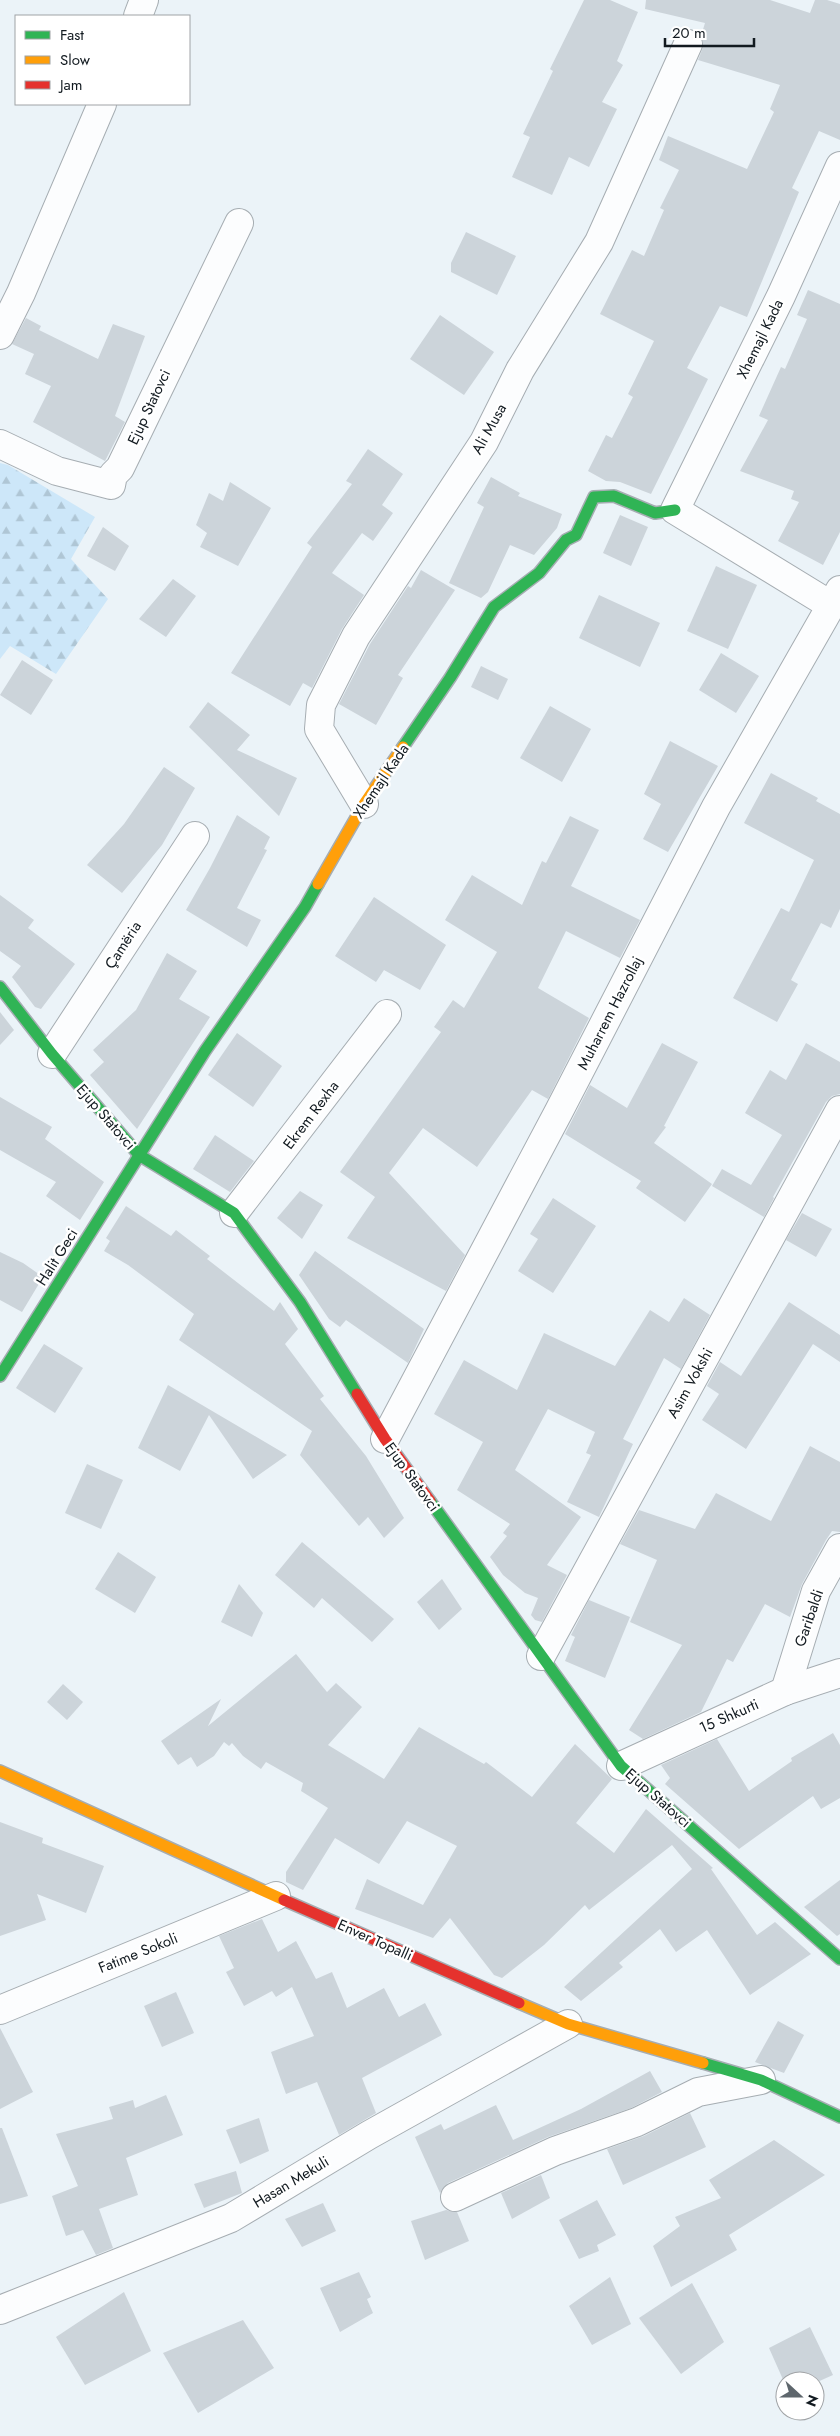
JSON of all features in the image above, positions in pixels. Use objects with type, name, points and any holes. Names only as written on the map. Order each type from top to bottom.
[{"type":"street","points":[[138,15],[144,0]]},
{"type":"street","name":"Ali Musa","points":[[364,804],[320,729],[321,705],[356,636],[484,442],[520,370],[599,242],[688,44]]},
{"type":"street","points":[[0,335],[41,247],[102,105]]},
{"type":"street","name":"Xhemajl Kada","points":[[139,1155],[205,1051],[300,914],[364,804],[450,678],[494,607],[539,573],[566,540],[576,535],[594,497],[614,496],[654,513],[675,510],[781,296],[840,166]]},
{"type":"street","name":"Ejup Statovci","points":[[0,444],[57,471],[111,485],[113,474],[120,468],[239,223]]},
{"type":"street","points":[[675,510],[836,598]]},
{"type":"street","name":"Muharrem Hazrollaj","points":[[385,1439],[559,1111],[716,806],[836,598]]},
{"type":"street","name":"Çamëria","points":[[52,1054],[195,836]]},
{"type":"street","name":"Ejup Statovci","points":[[0,987],[52,1054],[139,1155],[234,1213],[300,1302],[385,1439],[621,1766],[840,1959]]},
{"type":"street","name":"Ekrem Rexha","points":[[234,1213],[387,1014]]},
{"type":"street","name":"Asim Vokshi","points":[[541,1656],[840,1110]]},
{"type":"street","name":"Halit Geci","points":[[0,1376],[139,1155]]},
{"type":"street","name":"Garibaldi","points":[[785,1691],[816,1590],[840,1548]]},
{"type":"street","name":"15 Shkurti","points":[[621,1766],[785,1691],[840,1673]]},
{"type":"street","name":"Enver Topalli","points":[[0,1771],[276,1896],[568,2024],[761,2080],[840,2117]]},
{"type":"street","name":"Fatime Sokoli","points":[[0,2010],[276,1896]]},
{"type":"street","name":"Hasan Mekuli","points":[[0,2310],[231,2218],[368,2135],[568,2024]]},
{"type":"street","points":[[455,2197],[555,2151],[637,2122],[698,2092],[761,2080]]},
{"type":"green space","points":[[0,463],[8,465],[95,517],[71,559],[108,599],[56,674],[10,646],[0,659]]},
{"type":"building","points":[[584,0],[610,0],[638,12],[617,61],[623,65],[602,102],[617,109],[589,167],[569,157],[552,195],[512,177],[530,137],[523,134],[553,71],[550,69]]},
{"type":"building","points":[[646,0],[770,0],[810,13],[815,0],[827,0],[840,4],[840,140],[819,131],[792,188],[799,192],[747,317],[720,306],[687,368],[708,379],[651,494],[620,482],[606,481],[588,471],[606,435],[612,438],[633,397],[628,394],[654,341],[600,314],[632,250],[644,256],[664,210],[660,208],[679,170],[659,160],[668,136],[747,169],[774,112],[770,109],[780,85],[698,60],[702,50],[703,42],[701,36],[705,23],[645,9]]},
{"type":"building","points":[[466,232],[516,256],[497,295],[451,272],[451,263]]},
{"type":"building","points":[[808,290],[840,304],[840,532],[823,565],[778,541],[799,502],[791,499],[794,491],[740,471],[768,420],[759,416],[781,367],[785,369],[807,319],[797,315]]},
{"type":"building","points":[[440,315],[494,352],[464,395],[410,359]]},
{"type":"building","points":[[26,318],[41,326],[39,330],[98,359],[113,324],[145,336],[115,416],[125,422],[105,461],[33,422],[51,386],[25,374],[34,354],[12,344]]},
{"type":"building","points":[[368,449],[403,474],[382,505],[393,513],[373,541],[362,533],[332,573],[364,595],[342,629],[312,688],[303,683],[290,706],[231,673],[312,547],[307,543],[352,484],[346,481]]},
{"type":"building","points":[[491,477],[520,493],[518,496],[562,514],[557,528],[534,555],[510,545],[488,592],[481,598],[449,583],[484,507],[477,503]]},
{"type":"building","points":[[230,482],[271,508],[238,566],[200,547],[207,533],[196,525],[209,493],[223,501]]},
{"type":"building","points":[[620,515],[648,527],[631,566],[603,553]]},
{"type":"building","points":[[103,527],[129,546],[115,571],[87,556]]},
{"type":"building","points":[[716,566],[757,585],[728,649],[687,631]]},
{"type":"building","points":[[421,570],[455,590],[398,675],[403,678],[376,725],[339,704],[370,644],[408,586],[411,588]]},
{"type":"building","points":[[173,579],[196,596],[166,637],[139,619]]},
{"type":"building","points":[[599,595],[660,623],[640,667],[579,638]]},
{"type":"building","points":[[721,653],[759,676],[736,713],[699,690]]},
{"type":"building","points":[[22,660],[53,680],[31,715],[0,695]]},
{"type":"building","points":[[481,666],[508,679],[498,700],[471,687]]},
{"type":"building","points":[[208,702],[250,735],[237,750],[297,778],[279,816],[189,727]]},
{"type":"building","points":[[550,706],[591,729],[562,782],[520,758]]},
{"type":"building","points":[[670,741],[718,766],[668,852],[643,839],[661,804],[644,794]]},
{"type":"building","points":[[164,767],[195,788],[162,845],[122,893],[87,865],[124,824]]},
{"type":"building","points":[[771,773],[818,798],[816,801],[840,814],[840,909],[831,928],[821,923],[791,980],[798,984],[777,1022],[733,998],[781,908],[789,912],[814,860],[744,823]]},
{"type":"building","points":[[237,815],[270,837],[264,849],[267,850],[237,908],[261,920],[247,947],[186,910]]},
{"type":"building","points":[[570,816],[599,830],[571,886],[640,920],[620,958],[566,931],[538,988],[589,1018],[548,1099],[532,1090],[477,1167],[423,1128],[389,1173],[465,1255],[446,1291],[347,1238],[375,1197],[340,1172],[441,1032],[434,1027],[453,1000],[464,1008],[497,952],[445,920],[472,875],[522,905],[542,861],[546,863]]},
{"type":"building","points":[[0,895],[34,920],[28,928],[75,964],[41,1009],[35,1007],[12,977],[21,966],[0,951]]},
{"type":"building","points":[[374,897],[446,945],[420,990],[384,970],[376,982],[335,956]]},
{"type":"building","points":[[167,953],[197,971],[179,999],[210,1017],[137,1129],[90,1075],[104,1062],[93,1050],[136,1010]]},
{"type":"building","points":[[0,1012],[14,1030],[0,1045]]},
{"type":"building","points":[[237,1033],[282,1066],[253,1107],[208,1075]]},
{"type":"building","points":[[662,1043],[698,1062],[664,1126],[666,1127],[654,1143],[712,1184],[685,1222],[636,1188],[641,1181],[565,1134],[590,1085],[627,1108]]},
{"type":"building","points":[[806,1043],[840,1062],[840,1094],[832,1096],[826,1102],[773,1197],[764,1217],[712,1186],[722,1169],[751,1185],[782,1135],[745,1113],[770,1070],[786,1080]]},
{"type":"building","points":[[0,1097],[52,1127],[45,1139],[104,1182],[80,1220],[46,1196],[56,1182],[0,1150]]},
{"type":"building","points":[[215,1135],[254,1161],[230,1192],[193,1169]]},
{"type":"building","points":[[300,1191],[323,1205],[302,1239],[277,1218]]},
{"type":"building","points":[[553,1198],[596,1226],[553,1293],[518,1271],[538,1239],[530,1234]]},
{"type":"building","points":[[126,1206],[171,1236],[176,1230],[210,1256],[207,1259],[274,1311],[280,1302],[298,1329],[285,1344],[324,1396],[320,1399],[366,1456],[404,1518],[384,1538],[368,1517],[359,1526],[300,1455],[312,1431],[179,1340],[194,1314],[128,1265],[104,1251],[110,1241],[106,1238]]},
{"type":"building","points":[[802,1213],[832,1229],[816,1257],[786,1240]]},
{"type":"building","points":[[315,1251],[424,1329],[408,1363],[346,1320],[340,1327],[329,1319],[299,1275]]},
{"type":"building","points":[[0,1252],[23,1263],[43,1277],[22,1312],[0,1300]]},
{"type":"building","points":[[684,1298],[710,1315],[681,1369],[664,1358],[623,1439],[633,1444],[599,1517],[567,1502],[591,1455],[586,1453],[595,1432],[548,1409],[515,1470],[581,1517],[547,1565],[567,1575],[542,1622],[535,1620],[531,1615],[538,1598],[525,1593],[503,1575],[490,1557],[507,1536],[503,1533],[510,1524],[457,1490],[483,1442],[434,1414],[464,1360],[517,1390],[544,1333],[615,1366],[650,1310],[669,1322]]},
{"type":"building","points":[[789,1302],[840,1335],[840,1362],[813,1344],[746,1449],[702,1420],[719,1394],[707,1386],[720,1362],[741,1376]]},
{"type":"building","points":[[44,1344],[83,1368],[55,1413],[16,1388]]},
{"type":"building","points":[[168,1385],[287,1455],[253,1479],[209,1415],[180,1471],[138,1448]]},
{"type":"building","points":[[810,1446],[840,1462],[840,1532],[832,1531],[826,1540],[802,1584],[790,1617],[765,1604],[733,1662],[727,1659],[701,1712],[643,1739],[629,1730],[682,1645],[630,1622],[657,1560],[620,1544],[639,1510],[695,1529],[716,1493],[771,1521]]},
{"type":"building","points":[[87,1464],[123,1480],[101,1529],[65,1513]]},
{"type":"building","points":[[302,1542],[394,1619],[372,1642],[322,1598],[314,1608],[275,1575]]},
{"type":"building","points":[[118,1552],[156,1577],[135,1613],[95,1589]]},
{"type":"building","points":[[442,1579],[462,1609],[439,1630],[417,1602]]},
{"type":"building","points":[[239,1584],[263,1613],[252,1637],[221,1622]]},
{"type":"building","points":[[589,1600],[630,1617],[605,1678],[565,1661],[575,1637],[571,1635]]},
{"type":"building","points":[[296,1654],[327,1692],[336,1683],[362,1707],[328,1745],[384,1779],[419,1727],[484,1764],[486,1762],[532,1797],[575,1744],[612,1779],[576,1823],[614,1853],[646,1809],[713,1868],[711,1869],[757,1935],[775,1922],[811,1954],[750,1995],[707,1930],[676,1952],[660,1929],[619,1963],[623,1967],[581,2001],[564,1987],[692,1869],[672,1845],[589,1910],[585,1905],[544,1945],[502,1978],[494,1975],[450,1918],[433,1938],[355,1909],[367,1879],[423,1905],[457,1846],[407,1821],[379,1864],[335,1838],[303,1890],[286,1882],[286,1872],[328,1808],[301,1791],[303,1783],[266,1762],[261,1769],[243,1756],[232,1743],[229,1746],[224,1742],[214,1756],[197,1767],[191,1757],[178,1765],[161,1741],[221,1699],[208,1726]]},
{"type":"building","points":[[63,1684],[83,1702],[67,1720],[47,1702]]},
{"type":"building","points":[[833,1733],[840,1745],[840,1798],[821,1809],[813,1796],[739,1849],[665,1784],[670,1778],[661,1765],[717,1739],[749,1791],[792,1761],[791,1758]]},
{"type":"building","points":[[0,1822],[43,1838],[42,1843],[104,1866],[86,1913],[37,1894],[46,1920],[0,1936]]},
{"type":"building","points":[[840,1880],[840,1934],[837,1936],[804,1907]]},
{"type":"building","points":[[262,1919],[278,1952],[296,1941],[316,1979],[332,1972],[347,2008],[384,1988],[399,2017],[425,2003],[442,2035],[362,2078],[376,2113],[339,2135],[317,2082],[286,2094],[271,2052],[314,2036],[292,1987],[276,1997],[272,1991],[244,2006],[226,1972],[234,1968],[219,1936]]},
{"type":"building","points":[[176,1992],[194,2033],[162,2047],[144,2006]]},
{"type":"building","points":[[778,2021],[804,2035],[784,2073],[755,2062]]},
{"type":"building","points":[[0,2028],[33,2092],[0,2109]]},
{"type":"building","points":[[650,2071],[662,2092],[631,2108],[548,2137],[448,2183],[440,2193],[415,2137],[441,2124],[444,2130],[496,2105],[513,2140],[581,2109]]},
{"type":"building","points":[[166,2095],[183,2135],[126,2158],[138,2195],[99,2209],[113,2248],[96,2255],[83,2230],[66,2236],[52,2196],[78,2186],[56,2134],[113,2119],[109,2107],[133,2100],[135,2108]]},
{"type":"building","points":[[690,2113],[706,2147],[623,2185],[607,2149],[644,2136]]},
{"type":"building","points":[[259,2118],[269,2151],[240,2164],[226,2130]]},
{"type":"building","points":[[0,2128],[2,2128],[28,2196],[0,2204]]},
{"type":"building","points":[[774,2140],[825,2175],[729,2235],[737,2250],[671,2287],[653,2246],[680,2226],[675,2217],[721,2198],[709,2180]]},
{"type":"building","points":[[236,2171],[242,2193],[204,2208],[194,2184]]},
{"type":"building","points":[[541,2175],[550,2198],[512,2219],[501,2193]]},
{"type":"building","points":[[597,2200],[616,2235],[597,2245],[599,2251],[579,2259],[559,2220]]},
{"type":"building","points":[[323,2203],[336,2231],[302,2247],[285,2219]]},
{"type":"building","points":[[446,2210],[457,2212],[469,2241],[425,2260],[411,2221]]},
{"type":"building","points":[[359,2272],[371,2297],[367,2299],[373,2313],[340,2332],[320,2288]]},
{"type":"building","points":[[610,2277],[631,2324],[592,2345],[569,2306]]},
{"type":"building","points":[[692,2283],[724,2342],[681,2374],[639,2318]]},
{"type":"building","points":[[124,2292],[151,2351],[85,2385],[56,2337]]},
{"type":"building","points":[[243,2320],[274,2368],[198,2413],[163,2353]]},
{"type":"building","points":[[810,2327],[833,2375],[825,2379],[825,2371],[779,2371],[769,2348]]},
{"type":"traffic: fast","points":[[403,747],[450,678],[494,607],[539,573],[566,540],[576,535],[594,497],[614,496],[655,513],[675,510]]},
{"type":"traffic: fast","points":[[0,1376],[205,1051],[305,907],[318,884]]},
{"type":"traffic: fast","points":[[0,987],[52,1054],[139,1155],[234,1213],[300,1302],[357,1394]]},
{"type":"traffic: fast","points":[[430,1501],[621,1766],[840,1959]]},
{"type":"traffic: fast","points":[[703,2063],[761,2080],[840,2117]]},
{"type":"traffic: slow","points":[[318,884],[364,804],[403,747]]},
{"type":"traffic: slow","points":[[0,1771],[284,1900]]},
{"type":"traffic: slow","points":[[519,2003],[568,2024],[703,2063]]},
{"type":"traffic: jam","points":[[357,1394],[385,1439],[430,1501]]},
{"type":"traffic: jam","points":[[284,1900],[519,2003]]}]
